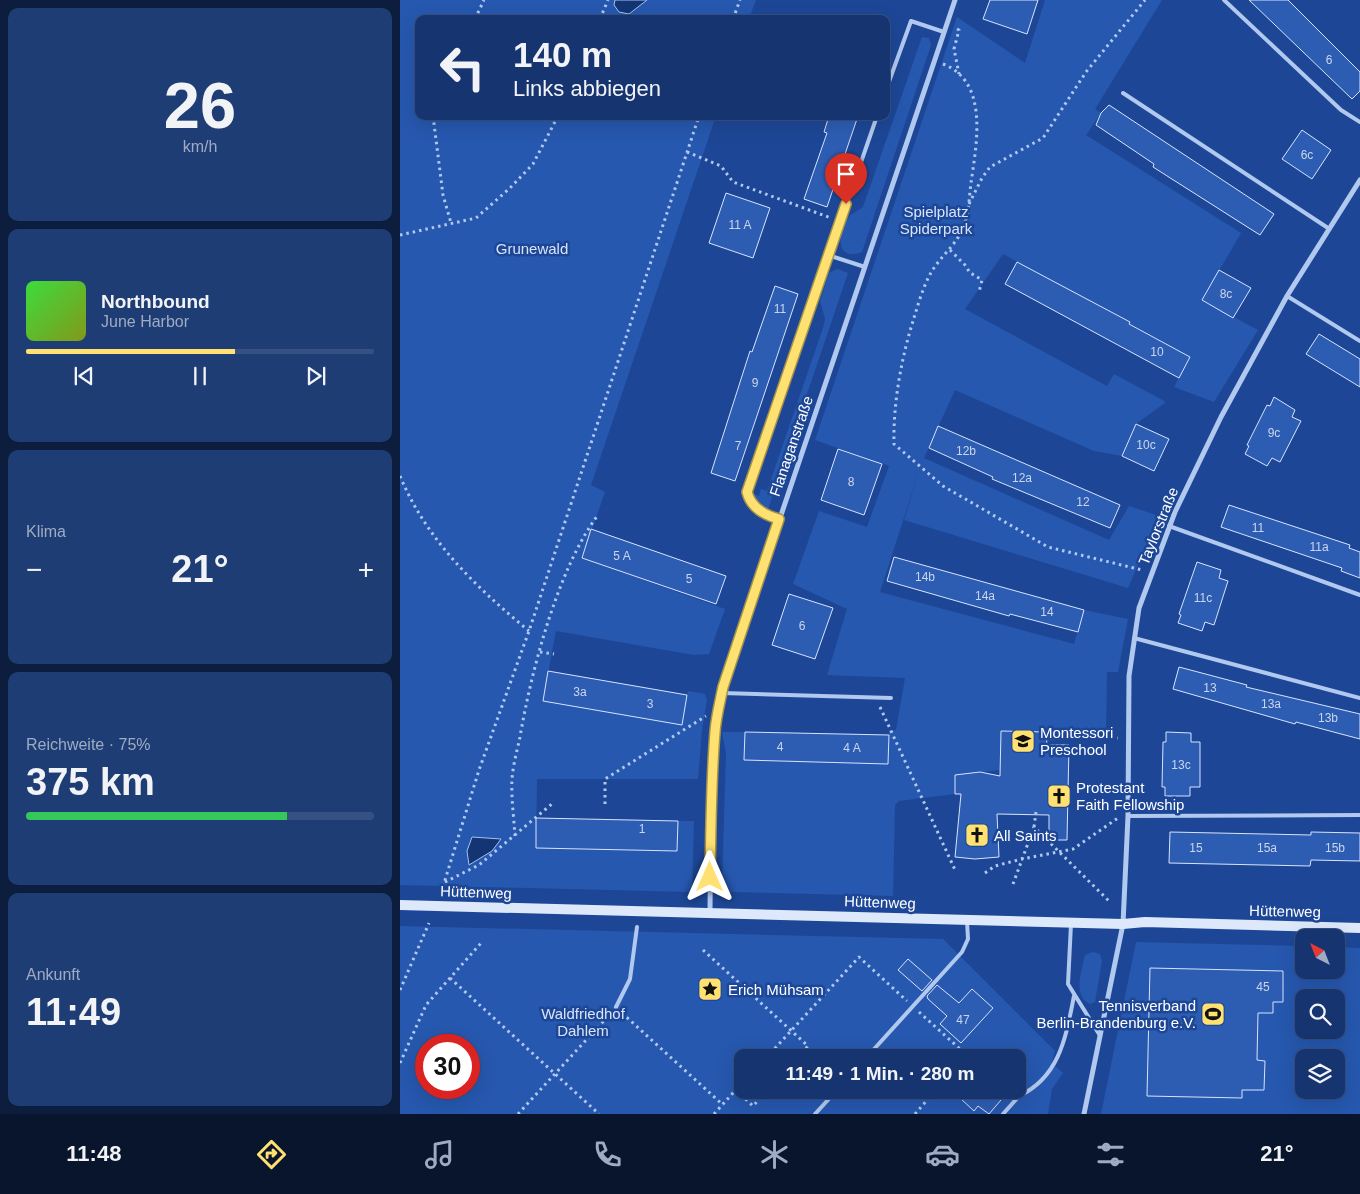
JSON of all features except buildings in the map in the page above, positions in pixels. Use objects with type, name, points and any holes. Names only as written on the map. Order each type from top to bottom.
[{"type":"main road","name":"Hüttenweg","points":[[400,905],[639,912],[710,911],[1124,924],[1145,922],[1360,928]]},
{"type":"street","name":"Flanaganstraße","points":[[710,911],[715,730],[722,693],[955,0]]},
{"type":"street","name":"Taylorstraße","points":[[1084,1114],[1099,1034],[1124,924],[1128,816],[1129,676],[1139,608],[1169,526],[1221,417],[1287,296],[1328,228],[1360,180]]},
{"type":"lane","points":[[1224,0],[1340,110],[1360,122]]},
{"type":"lane","points":[[890,79],[911,20],[944,32]]},
{"type":"lane","points":[[1123,93],[1328,228]]},
{"type":"lane","points":[[779,519],[765,515],[750,503],[747,492],[876,120]]},
{"type":"lane","points":[[828,256],[865,267]]},
{"type":"lane","points":[[1287,296],[1360,342]]},
{"type":"lane","points":[[1169,526],[1360,595]]},
{"type":"lane","points":[[1134,638],[1360,698]]},
{"type":"lane","points":[[722,693],[891,698]]},
{"type":"lane","points":[[1128,816],[1360,815]]},
{"type":"lane","points":[[874,1049],[962,952],[968,939],[967,920]]},
{"type":"lane","points":[[1071,922],[1068,984],[1099,1034]]},
{"type":"lane","points":[[616,1007],[630,979],[636,927]]},
{"type":"lane","points":[[1026,1093],[1055,1065],[1060,1056],[1074,996]]},
{"type":"lane","points":[[815,1114],[829,1099]]},
{"type":"lane","points":[[1003,1114],[1016,1099]]},
{"type":"path","points":[[477,15],[484,0]]},
{"type":"path","points":[[602,15],[608,0]]},
{"type":"path","points":[[735,15],[740,0]]},
{"type":"path","points":[[968,206],[982,178],[990,167],[1043,138],[1086,72],[1145,0]]},
{"type":"path","points":[[956,29],[959,30],[954,49],[954,61],[959,74]]},
{"type":"path","points":[[934,61],[950,66],[959,74],[965,82],[978,114],[964,227],[950,250],[932,271],[912,322],[893,417],[894,444],[943,486],[1048,547],[1152,573]]},
{"type":"path","points":[[434,120],[443,195],[451,223]]},
{"type":"path","points":[[400,235],[476,218],[510,188],[533,164],[556,120]]},
{"type":"path","points":[[436,906],[479,770],[529,631],[698,120]]},
{"type":"path","points":[[687,152],[722,166],[733,182],[839,222]]},
{"type":"path","points":[[950,250],[967,267],[968,272],[982,280],[979,292]]},
{"type":"path","points":[[400,476],[412,506],[459,568],[488,597],[529,631]]},
{"type":"path","points":[[515,836],[512,779],[525,704],[546,629],[572,563],[588,528],[598,515]]},
{"type":"path","points":[[540,652],[554,654]]},
{"type":"path","points":[[876,698],[956,872]]},
{"type":"path","points":[[605,804],[605,780],[706,716]]},
{"type":"path","points":[[1046,738],[1129,738]]},
{"type":"path","points":[[444,882],[479,865],[553,803]]},
{"type":"path","points":[[1013,884],[1034,827],[1036,812]]},
{"type":"path","points":[[985,873],[995,866],[1022,858],[1072,849],[1119,818],[1128,816]]},
{"type":"path","points":[[1034,827],[1111,903]]},
{"type":"path","points":[[400,990],[429,923]]},
{"type":"path","points":[[400,1064],[426,1005],[482,942]]},
{"type":"path","points":[[703,950],[808,1046],[806,1049]]},
{"type":"path","points":[[774,1049],[859,957],[960,1049]]},
{"type":"path","points":[[450,978],[599,1114]]},
{"type":"path","points":[[518,1114],[616,1007],[723,1105]]},
{"type":"path","points":[[714,1114],[734,1092]]},
{"type":"path","points":[[745,1099],[752,1106],[759,1099]]},
{"type":"path","points":[[915,1114],[928,1099]]},
{"type":"green space","name":"Grunewald","points":[[400,0],[756,0],[750,15],[415,15],[415,120],[715,120],[591,485],[605,492],[582,558],[725,609],[709,654],[694,655],[556,631],[543,700],[681,725],[688,691],[705,694],[707,700],[702,730],[698,779],[537,779],[536,848],[677,850],[678,821],[694,821],[692,892],[400,885]]},
{"type":"green space","name":"Spielplatz Spiderpark","points":[[1045,0],[1162,0],[1095,109],[1101,113],[1086,135],[1241,233],[1202,300],[1258,330],[1214,402],[1174,387],[1190,357],[1003,254],[965,309],[1107,386],[1114,374],[1166,402],[1136,424],[1122,456],[1094,451],[955,390],[924,458],[1109,540],[1129,506],[1159,516],[1128,588],[904,520],[921,465],[880,592],[1074,644],[1084,610],[1128,619],[1118,672],[1107,672],[1106,732],[1001,749],[1000,770],[956,775],[955,794],[899,801],[895,805],[893,896],[730,892],[722,883],[726,754],[722,732],[745,732],[744,760],[888,763],[889,730],[896,730],[905,678],[827,675],[847,609],[793,584],[819,511],[867,527],[889,466],[815,440],[957,17],[1025,63]]},
{"type":"green space","points":[[922,37],[929,38],[931,45],[862,252],[847,253],[841,245],[841,232],[848,217],[863,207]]},
{"type":"green space","points":[[837,269],[848,273],[767,512],[761,507],[753,494],[759,496],[761,489],[767,491],[824,325],[825,318],[820,301],[829,273]]},
{"type":"green space","name":"Waldfriedhof Dahlem","points":[[400,926],[943,939],[1055,1051],[1052,1063],[1063,1073],[1052,1089],[1048,1114],[400,1114]]},
{"type":"green space","name":"Tennisverband Berlin-Brandenburg e.V.","points":[[1136,942],[1295,946],[1295,979],[1345,979],[1345,947],[1360,948],[1360,1114],[1101,1114]]},
{"type":"green space","points":[[1093,952],[1100,954],[1102,961],[1095,1002],[1090,1004],[1081,995],[1080,982],[1085,955]]},
{"type":"shaded area","points":[[615,0],[647,0],[629,14],[619,12],[614,5]]},
{"type":"shaded area","points":[[472,837],[501,839],[492,851],[469,865],[467,851]]},
{"type":"place","name":"Montessori Preschool","points":[[1023,741]]},
{"type":"place","name":"Protestant Faith Fellowship","points":[[1059,796]]},
{"type":"place","name":"All Saints","points":[[977,835]]},
{"type":"place","name":"Erich Mühsam","points":[[710,989]]},
{"type":"place","name":"Tennisverband Berlin-Brandenburg e.V.","points":[[1213,1014]]},
{"type":"route","points":[[710,877],[711,805],[718,709],[723,687],[779,519],[765,515],[750,503],[747,492],[846,204]]}]
